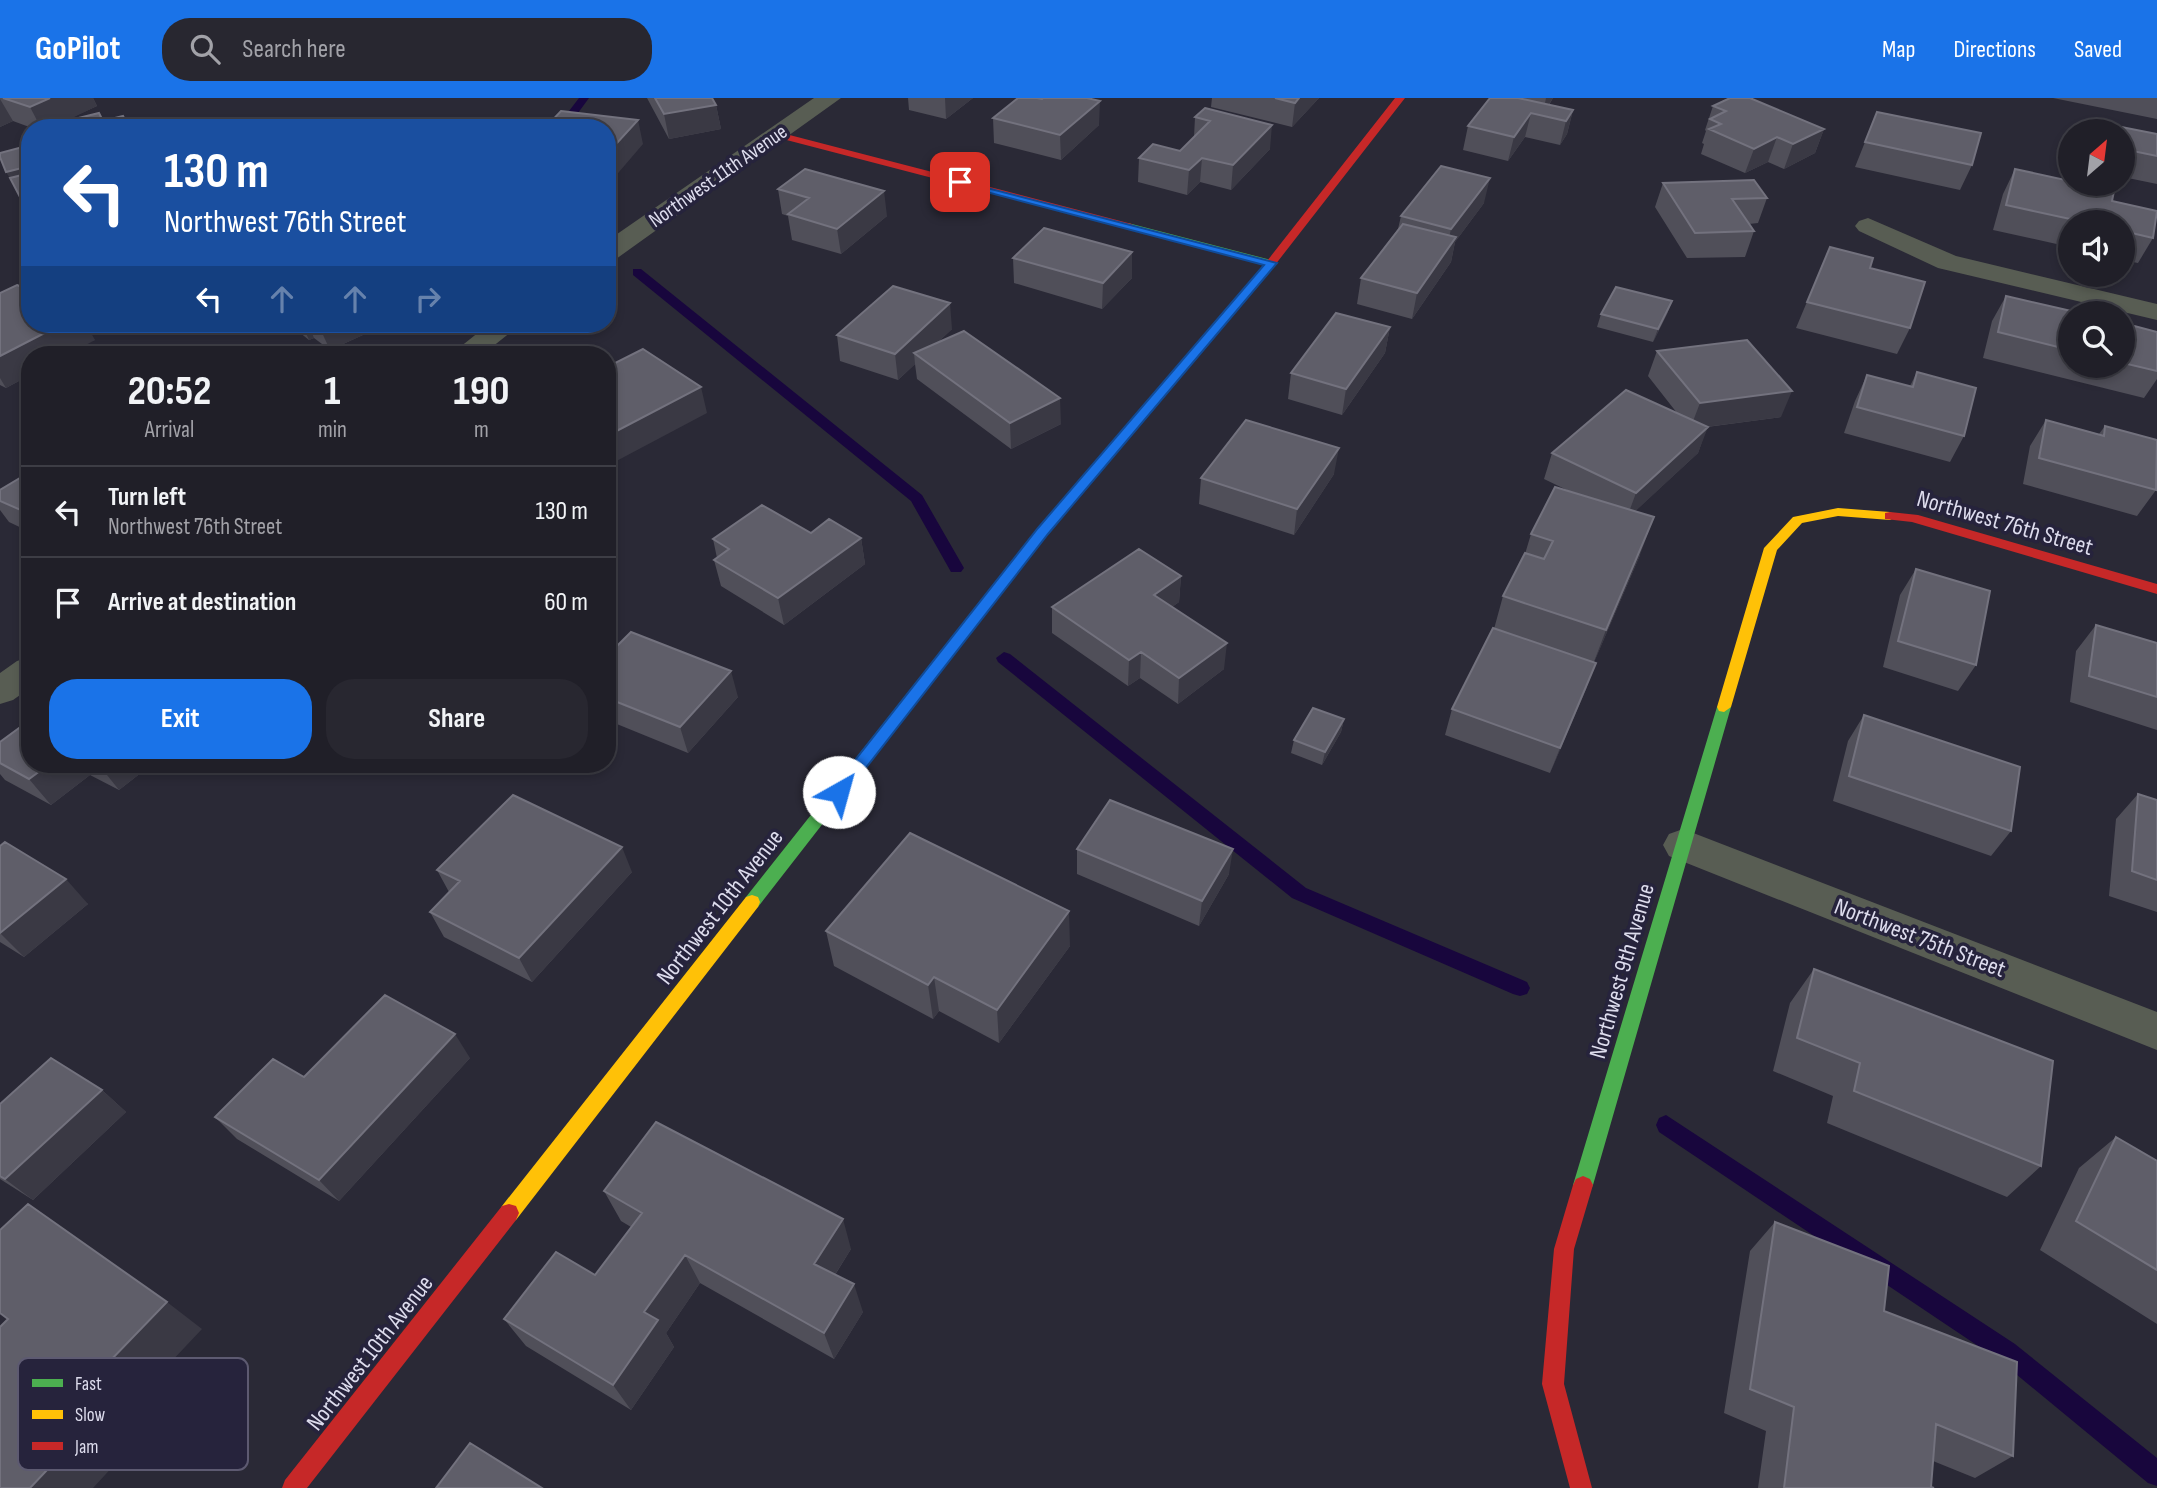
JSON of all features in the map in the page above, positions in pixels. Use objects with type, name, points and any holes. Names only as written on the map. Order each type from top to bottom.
[{"type":"street","name":"Northwest 11th Avenue","points":[[616,247],[829,98]]},
{"type":"street","name":"Northwest 10th Avenue","points":[[293,1488],[1043,531],[1271,263],[1400,98]]},
{"type":"street","points":[[778,135],[1271,263]]},
{"type":"street","points":[[1868,226],[1947,262],[2157,312]]},
{"type":"street","points":[[476,346],[495,333]]},
{"type":"street","name":"Northwest 76th Street","points":[[1838,512],[1913,518],[2157,589]]},
{"type":"street","name":"Northwest 9th Avenue","points":[[1581,1488],[1553,1384],[1564,1249],[1771,548],[1798,520],[1838,512]]},
{"type":"street","points":[[0,691],[21,676]]},
{"type":"street","name":"Northwest 75th Street","points":[[1683,845],[2157,1031]]},
{"type":"building","points":[[3,98],[50,98],[30,107]]},
{"type":"building","points":[[655,98],[712,98],[716,105],[664,114]]},
{"type":"building","points":[[1018,98],[1087,98],[1100,101],[1060,135],[993,118]]},
{"type":"building","points":[[1275,98],[1299,98],[1295,103]]},
{"type":"building","points":[[1490,98],[1518,98],[1573,110],[1566,121],[1531,113],[1514,137],[1468,126]]},
{"type":"building","points":[[1730,98],[1750,98],[1824,129],[1793,144],[1777,137],[1754,149],[1709,129],[1721,124],[1710,119],[1726,111],[1713,106]]},
{"type":"building","points":[[1205,108],[1272,125],[1233,165],[1202,158],[1189,170],[1139,158],[1153,144],[1180,151],[1210,121],[1195,117]]},
{"type":"building","points":[[561,111],[638,120],[616,144],[616,119],[553,119]]},
{"type":"building","points":[[1877,112],[1981,133],[1972,165],[1865,142]]},
{"type":"building","points":[[99,113],[102,119],[75,119]]},
{"type":"building","points":[[2135,130],[2157,134],[2157,156],[2135,151]]},
{"type":"building","points":[[21,147],[21,168],[6,172],[0,153]]},
{"type":"building","points":[[1441,166],[1490,178],[1451,229],[1401,216]]},
{"type":"building","points":[[805,169],[884,191],[837,229],[788,214],[809,198],[778,189]]},
{"type":"building","points":[[2015,169],[2058,178],[2058,196],[2113,196],[2112,201],[2157,211],[2153,238],[2135,234],[2135,210],[2058,210],[2058,216],[2006,205]]},
{"type":"building","points":[[21,175],[21,197],[20,197],[10,178]]},
{"type":"building","points":[[1754,180],[1767,198],[1732,199],[1754,231],[1695,233],[1663,183]]},
{"type":"building","points":[[1403,224],[1456,237],[1417,293],[1361,278]]},
{"type":"building","points":[[1044,228],[1132,252],[1103,283],[1013,258]]},
{"type":"building","points":[[1830,247],[1873,258],[1870,268],[1925,282],[1910,328],[1807,302]]},
{"type":"building","points":[[17,285],[21,287],[21,333],[45,333],[0,356],[0,293]]},
{"type":"building","points":[[893,286],[950,303],[895,354],[837,335]]},
{"type":"building","points":[[1616,287],[1672,301],[1658,329],[1601,314]]},
{"type":"building","points":[[2006,296],[2058,308],[2058,347],[1998,332]]},
{"type":"building","points":[[1336,313],[1390,327],[1346,389],[1291,373]]},
{"type":"building","points":[[2135,326],[2157,332],[2157,371],[2135,366]]},
{"type":"building","points":[[964,331],[1060,398],[1010,423],[914,353]]},
{"type":"building","points":[[1747,340],[1792,391],[1700,403],[1657,351]]},
{"type":"building","points":[[643,349],[701,387],[616,431],[616,362]]},
{"type":"building","points":[[1917,372],[1976,388],[1964,436],[1857,407],[1867,375],[1913,387]]},
{"type":"building","points":[[1626,390],[1708,427],[1636,493],[1552,453]]},
{"type":"building","points":[[1246,420],[1339,448],[1297,509],[1201,478]]},
{"type":"building","points":[[2046,420],[2104,436],[2105,426],[2157,440],[2156,490],[2039,458]]},
{"type":"building","points":[[21,477],[21,510],[0,501],[0,490]]},
{"type":"building","points":[[1555,487],[1654,517],[1606,630],[1503,596],[1525,553],[1544,559],[1553,541],[1531,534]]},
{"type":"building","points":[[762,505],[811,533],[829,519],[861,538],[778,598],[714,560],[729,549],[713,539]]},
{"type":"building","points":[[1139,549],[1181,576],[1154,595],[1227,643],[1179,678],[1141,652],[1129,660],[1052,607]]},
{"type":"building","points":[[1916,569],[1990,591],[1976,665],[1898,641]]},
{"type":"building","points":[[2096,625],[2157,643],[2157,697],[2089,676]]},
{"type":"building","points":[[1493,628],[1596,663],[1560,748],[1452,709]]},
{"type":"building","points":[[631,632],[731,671],[680,727],[616,702],[616,647]]},
{"type":"building","points":[[1313,708],[1344,719],[1325,752],[1294,740]]},
{"type":"building","points":[[1864,715],[2020,767],[2011,831],[1849,776]]},
{"type":"building","points":[[21,727],[21,773],[37,773],[29,779],[0,763],[0,742]]},
{"type":"building","points":[[2138,794],[2157,800],[2157,880],[2132,871]]},
{"type":"building","points":[[513,795],[622,847],[519,958],[430,912],[460,881],[437,870]]},
{"type":"building","points":[[1110,800],[1233,849],[1202,901],[1077,849]]},
{"type":"building","points":[[910,833],[1069,911],[997,1010],[934,977],[928,985],[826,931]]},
{"type":"building","points":[[5,842],[66,879],[0,933],[0,846]]},
{"type":"building","points":[[1814,969],[2053,1061],[2041,1166],[1854,1091],[1860,1063],[1797,1038]]},
{"type":"building","points":[[385,995],[455,1034],[319,1180],[215,1117],[273,1059],[304,1077]]},
{"type":"building","points":[[51,1058],[102,1090],[5,1179],[0,1176],[0,1104]]},
{"type":"building","points":[[656,1122],[843,1219],[814,1264],[854,1284],[824,1333],[685,1255],[644,1312],[658,1320],[613,1385],[504,1319],[556,1252],[595,1275],[642,1213],[604,1191]]},
{"type":"building","points":[[2116,1137],[2157,1161],[2157,1270],[2076,1221]]},
{"type":"building","points":[[28,1204],[167,1302],[113,1358],[18,1358],[18,1470],[47,1470],[30,1488],[0,1488],[0,1327],[8,1319],[0,1313],[0,1230]]},
{"type":"building","points":[[1775,1222],[1889,1266],[1884,1311],[2017,1362],[2013,1456],[1936,1424],[1931,1487],[1934,1488],[1784,1488],[1794,1407],[1750,1389]]},
{"type":"building","points":[[470,1443],[542,1488],[436,1488]]},
{"type":"waterway","points":[[568,119],[584,98]]},
{"type":"waterway","points":[[637,272],[917,498],[956,568]]},
{"type":"waterway","points":[[1004,658],[1299,893],[1520,988]]},
{"type":"waterway","points":[[1666,1125],[2007,1352],[2157,1474]]},
{"type":"traffic: fast","points":[[1128,226],[1271,263]]},
{"type":"traffic: fast","points":[[752,902],[1043,531],[1114,447]]},
{"type":"traffic: fast","points":[[1583,1185],[1724,707]]},
{"type":"traffic: slow","points":[[1724,707],[1771,548],[1798,520],[1838,512],[1890,516]]},
{"type":"traffic: slow","points":[[509,1213],[752,902]]},
{"type":"traffic: jam","points":[[1114,447],[1271,263],[1400,98]]},
{"type":"traffic: jam","points":[[778,135],[1128,226]]},
{"type":"traffic: jam","points":[[1890,516],[1913,518],[2157,589]]},
{"type":"traffic: jam","points":[[1581,1488],[1553,1384],[1564,1249],[1583,1185]]},
{"type":"traffic: jam","points":[[293,1488],[509,1213]]},
{"type":"route","points":[[839,792],[1043,531],[1271,263],[960,182]]}]
